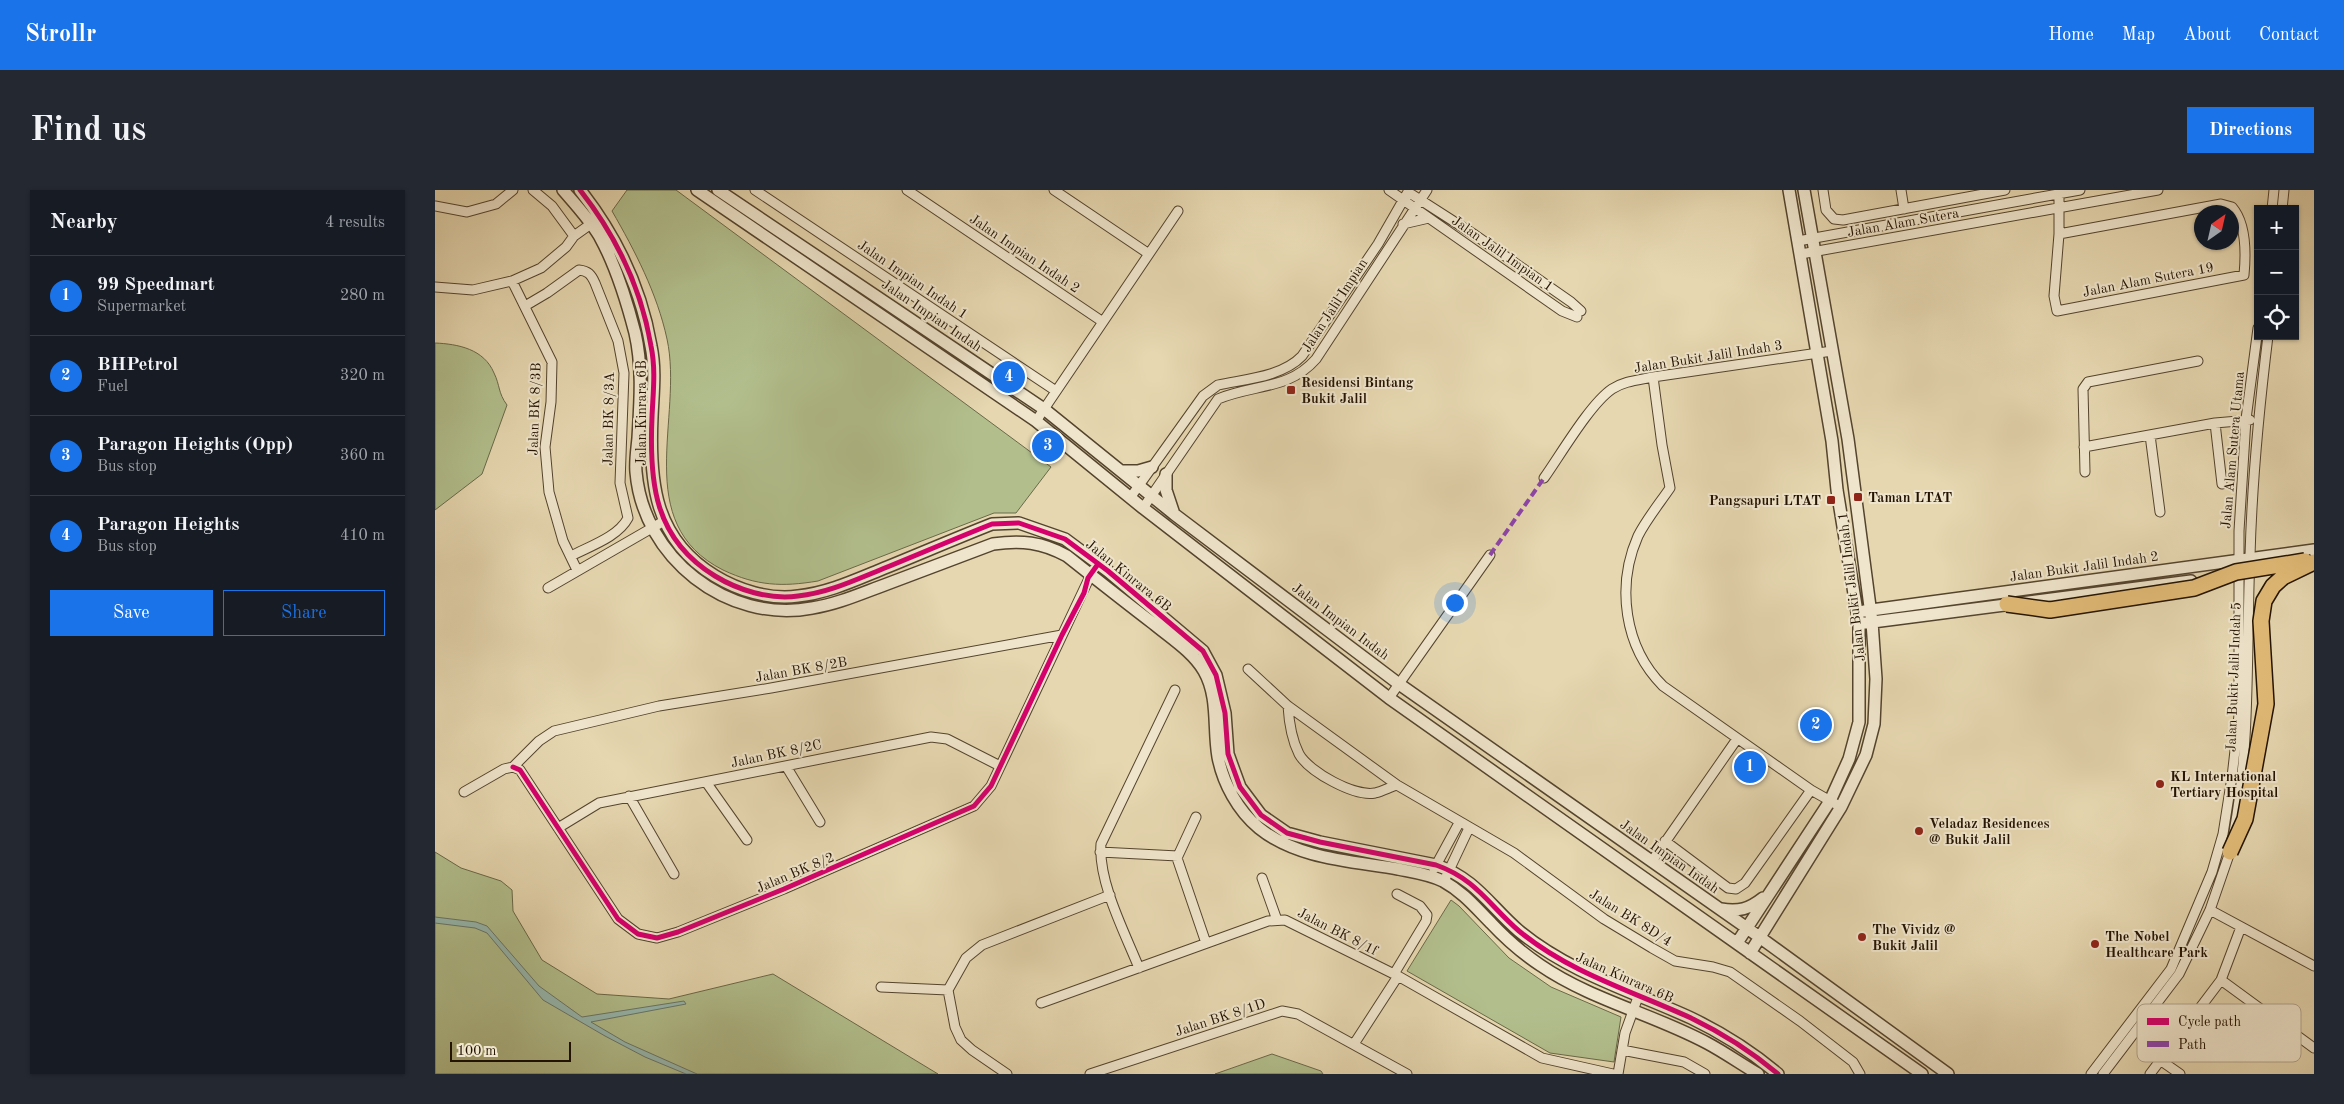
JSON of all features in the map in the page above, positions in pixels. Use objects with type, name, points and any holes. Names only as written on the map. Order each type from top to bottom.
[{"type":"highway","points":[[2007,604],[2050,610],[2194,588],[2236,572],[2314,562]]},
{"type":"highway","points":[[2230,852],[2245,819],[2266,704],[2261,622],[2264,601],[2273,586],[2283,577],[2314,562]]},
{"type":"street","points":[[435,206],[467,212],[496,204],[513,190]]},
{"type":"street","points":[[533,190],[552,206],[574,236]]},
{"type":"street","name":"Jalan Kinrara 6B","points":[[563,190],[600,238],[613,267],[635,334],[641,381],[636,471],[639,495],[652,527],[663,546],[681,567],[699,583],[720,596],[765,608],[792,611],[834,603],[993,544],[1013,541],[1034,542],[1053,548],[1188,652],[1204,672],[1211,687],[1218,757],[1225,780],[1233,798],[1256,826],[1286,846],[1431,876],[1444,881],[1469,899],[1513,946],[1541,966],[1569,982],[1706,1042],[1758,1074]]},
{"type":"street","name":"Jalan Kinrara 6B","points":[[580,190],[601,218],[627,264],[645,315],[652,348],[655,384],[652,418],[652,481],[664,521],[683,550],[704,570],[731,586],[756,593],[796,597],[833,589],[992,524],[1019,523],[1065,539],[1108,571],[1203,651],[1216,675],[1225,713],[1228,754],[1240,787],[1261,815],[1295,835],[1436,865],[1462,876],[1518,930],[1553,956],[1594,978],[1692,1019],[1756,1056],[1777,1074]]},
{"type":"street","points":[[697,190],[1036,421],[1130,498],[1389,698],[1922,1074]]},
{"type":"street","name":"Jalan Impian Indah","points":[[718,190],[1044,409],[1173,514],[1399,684],[1719,908],[1948,1074]]},
{"type":"street","name":"Jalan Impian Indah 1","points":[[755,190],[1056,391]]},
{"type":"street","name":"Jalan Impian Indah 2","points":[[907,190],[1103,322]]},
{"type":"street","points":[[1054,190],[1149,254]]},
{"type":"street","points":[[1428,190],[1430,203],[1433,208]]},
{"type":"street","name":"Jalan Jalil Impian","points":[[1143,508],[1218,399],[1232,393],[1293,379],[1306,371],[1316,359],[1403,224],[1428,190]]},
{"type":"street","name":"Jalan Bukit Jalil Indah 1","points":[[1737,943],[1830,801],[1849,759],[1859,722],[1859,624],[1837,490],[1832,441],[1789,190]]},
{"type":"street","name":"Jalan Bukit Jalil Indah 1","points":[[1750,952],[1841,807],[1866,755],[1874,724],[1876,679],[1871,616],[1848,439],[1804,190]]},
{"type":"street","points":[[1823,190],[1826,210],[1834,219],[1843,220],[1975,193],[2005,190]]},
{"type":"street","points":[[1901,190],[1904,209]]},
{"type":"street","name":"Jalan Alam Sutera","points":[[1798,241],[2080,190]]},
{"type":"street","name":"Jalan Alam Sutera","points":[[1801,254],[2060,208],[2124,193],[2158,190]]},
{"type":"street","points":[[2272,205],[2274,190]]},
{"type":"street","points":[[2283,205],[2285,190]]},
{"type":"street","points":[[1393,217],[1400,192],[1417,204]]},
{"type":"street","name":"Jalan Jalil Impian","points":[[1130,498],[1203,396],[1210,389],[1218,385],[1276,372],[1295,363],[1378,244],[1393,217],[1400,192]]},
{"type":"street","points":[[2059,194],[2059,234]]},
{"type":"street","name":"Jalan Jalil Impian 1","points":[[1417,204],[1433,208],[1566,298],[1579,314],[1559,309],[1429,218],[1417,204]]},
{"type":"street","name":"Jalan Alam Sutera 19","points":[[2221,204],[2232,207],[2239,215],[2245,259],[2244,275],[2057,311],[2054,296],[2059,234],[2221,204]]},
{"type":"street","points":[[1036,421],[1178,211]]},
{"type":"street","points":[[435,287],[473,290],[513,281],[541,268],[566,247],[574,236],[601,218]]},
{"type":"street","points":[[1403,224],[1429,218]]},
{"type":"street","name":"Jalan BK 8/3A","points":[[525,306],[579,270],[586,271],[591,275],[595,283],[619,341],[624,373],[621,483],[628,518],[621,528],[571,556]]},
{"type":"street","name":"Jalan BK 8/3B","points":[[513,281],[552,362],[551,402],[545,447],[549,492],[563,541],[577,570]]},
{"type":"street","points":[[1559,309],[1566,298]]},
{"type":"street","name":"Jalan Alam Sutera Utama","points":[[2244,558],[2244,449],[2256,340]]},
{"type":"street","name":"Jalan Alam Sutera Utama","points":[[2244,558],[2268,340]]},
{"type":"street","name":"Jalan Bukit Jalil Indah 3","points":[[1544,478],[1604,396],[1614,388],[1627,382],[1832,351]]},
{"type":"street","points":[[2085,472],[2083,389],[2088,382],[2198,361]]},
{"type":"street","points":[[1653,378],[1670,488],[1639,536],[1631,559],[1626,589],[1629,626],[1649,671],[1663,686],[1811,790],[1841,807]]},
{"type":"street","points":[[2085,447],[2215,423],[2246,419],[2258,420]]},
{"type":"street","points":[[2215,423],[2221,484]]},
{"type":"street","points":[[2149,435],[2160,512]]},
{"type":"street","points":[[1832,441],[1848,439]]},
{"type":"street","points":[[2244,449],[2256,451]]},
{"type":"street","points":[[1121,470],[1138,471],[1152,467]]},
{"type":"street","points":[[1166,474],[1167,490],[1173,514]]},
{"type":"street","points":[[548,588],[664,521]]},
{"type":"street","name":"Jalan Bukit Jalil Indah 2","points":[[1859,624],[1871,616],[2244,558],[2314,550]]},
{"type":"street","points":[[1389,698],[1490,555]]},
{"type":"street","points":[[2244,558],[2244,574]]},
{"type":"street","name":"Jalan Bukit Jalil Indah 2","points":[[1857,612],[1871,616],[2072,598],[2244,574],[2314,562]]},
{"type":"street","points":[[1062,635],[1094,578],[1098,564]]},
{"type":"street","points":[[1094,578],[1108,571]]},
{"type":"street","name":"Jalan Bukit Jalil Indah 5","points":[[2156,1004],[2179,974],[2210,910],[2230,852],[2241,793],[2248,704],[2244,574]]},
{"type":"street","name":"Jalan Bukit Jalil Indah 5","points":[[2144,1004],[2171,969],[2213,872],[2223,834],[2233,777],[2239,715],[2244,574]]},
{"type":"street","name":"Jalan BK 8/2","points":[[513,767],[520,770],[618,919],[638,934],[657,938],[678,932],[784,889],[974,806],[991,786],[1062,635]]},
{"type":"street","name":"Jalan BK 8/2B","points":[[513,767],[539,740],[554,731],[659,706],[771,688],[1062,635]]},
{"type":"street","name":"Jalan BK 8D/4","points":[[1248,669],[1288,706],[1397,784],[1459,823],[1514,853],[1604,920],[1675,961],[1713,967],[1729,972],[1800,1021],[1853,1062],[1860,1074]]},
{"type":"street","points":[[1139,968],[1110,895],[1101,864],[1101,852],[1104,837],[1175,690]]},
{"type":"street","points":[[1288,706],[1290,731],[1300,756],[1326,779],[1355,791],[1374,794],[1397,784]]},
{"type":"street","name":"Jalan BK 8/2C","points":[[559,828],[599,803],[931,737],[947,739],[1000,766]]},
{"type":"street","points":[[1651,861],[1737,739]]},
{"type":"street","points":[[786,766],[820,822]]},
{"type":"street","points":[[464,792],[504,769],[513,767]]},
{"type":"street","points":[[706,782],[747,840]]},
{"type":"street","points":[[1665,841],[1728,888],[1736,889],[1745,884],[1811,790]]},
{"type":"street","points":[[629,796],[674,874]]},
{"type":"street","points":[[1196,817],[1178,856],[1206,944]]},
{"type":"street","points":[[1431,876],[1459,823]]},
{"type":"street","points":[[1444,881],[1469,828]]},
{"type":"street","points":[[1101,852],[1178,856]]},
{"type":"street","points":[[1262,878],[1277,920]]},
{"type":"street","points":[[1719,908],[1733,911],[1749,908],[1772,891]]},
{"type":"street","points":[[1354,1044],[1426,921],[1427,915],[1420,906],[1397,894]]},
{"type":"street","points":[[1007,1074],[972,1050],[961,1040],[955,1027],[948,990],[966,958],[982,944],[1110,895]]},
{"type":"street","points":[[2210,910],[2314,966]]},
{"type":"street","name":"Jalan BK 8/1f","points":[[1041,1003],[1268,921],[1285,920],[1396,975],[1542,1058],[1613,1074]]},
{"type":"street","points":[[2203,1004],[2221,980],[2241,927]]},
{"type":"street","points":[[2221,980],[2254,1004]]},
{"type":"street","points":[[881,987],[948,990]]},
{"type":"street","points":[[1619,1074],[1625,1033],[1638,997]]},
{"type":"street","name":"Jalan BK 8/1D","points":[[1089,1074],[1281,1011],[1298,1014],[1407,1074]]},
{"type":"street","name":"Jalan Bukit Jalil Indah 5","points":[[2091,1074],[2137,1014]]},
{"type":"street","name":"Jalan Bukit Jalil Indah 5","points":[[2103,1074],[2137,1029]]},
{"type":"street","points":[[2301,1038],[2314,1048]]},
{"type":"street","points":[[1622,1050],[1684,1062],[1702,1073]]},
{"type":"street","points":[[2149,1074],[2159,1062]]},
{"type":"street","points":[[2164,1062],[2180,1074]]},
{"type":"green space","points":[[627,190],[676,190],[1051,467],[1016,513],[994,513],[818,581],[770,584],[747,579],[723,570],[695,550],[677,525],[669,497],[667,466],[670,369],[667,339],[651,289],[629,241],[612,211]]},
{"type":"green space","points":[[435,343],[469,349],[484,358],[494,373],[502,397],[507,405],[482,474],[435,510]]},
{"type":"green space","points":[[435,852],[461,868],[501,881],[512,890],[513,911],[542,960],[597,994],[669,999],[773,974],[938,1074],[435,1074]]},
{"type":"green space","points":[[1451,900],[1509,958],[1551,987],[1621,1017],[1614,1062],[1550,1053],[1407,971]]},
{"type":"green space","points":[[1272,1054],[1321,1071],[1323,1074],[1215,1074]]},
{"type":"water","points":[[435,917],[476,922],[487,926],[539,986],[582,1017],[684,1001],[686,1004],[591,1022],[625,1042],[697,1074],[686,1074],[645,1057],[543,1000],[487,933],[475,928],[435,923]]},
{"type":"marked path","points":[[1490,555],[1544,478]]},
{"type":"cycle path","points":[[580,190],[616,244],[634,283],[647,324],[654,382],[651,441],[652,464],[659,507],[667,527],[679,545],[695,561],[715,576],[734,586],[754,593],[787,597],[819,592],[840,586],[992,524],[1019,523],[1065,539],[1108,571],[1203,651],[1216,675],[1225,713],[1228,754],[1240,787],[1261,815],[1287,833],[1320,842],[1436,865],[1450,871],[1472,885],[1519,931],[1559,959],[1703,1024],[1747,1051],[1778,1074]]},
{"type":"cycle path","points":[[513,767],[520,770],[618,919],[638,934],[657,938],[678,932],[784,889],[974,806],[991,786],[1062,635],[1084,593],[1088,578],[1098,564]]},
{"type":"place","name":"Paragon Heights","points":[[1009,377]]},
{"type":"place","name":"Residensi Bintang Bukit Jalil","points":[[1291,390]]},
{"type":"place","name":"Paragon Heights (Opp)","points":[[1048,446]]},
{"type":"place","name":"Taman LTAT","points":[[1858,497]]},
{"type":"place","name":"Pangsapuri LTAT","points":[[1831,500]]},
{"type":"place","name":"BHPetrol","points":[[1816,725]]},
{"type":"place","name":"99 Speedmart","points":[[1750,767]]},
{"type":"place","name":"KL International Tertiary Hospital","points":[[2160,784]]},
{"type":"place","name":"Veladaz Residences @ Bukit Jalil","points":[[1919,831]]},
{"type":"place","name":"The Vividz @ Bukit Jalil","points":[[1862,937]]},
{"type":"place","name":"The Nobel Healthcare Park","points":[[2095,944]]}]
